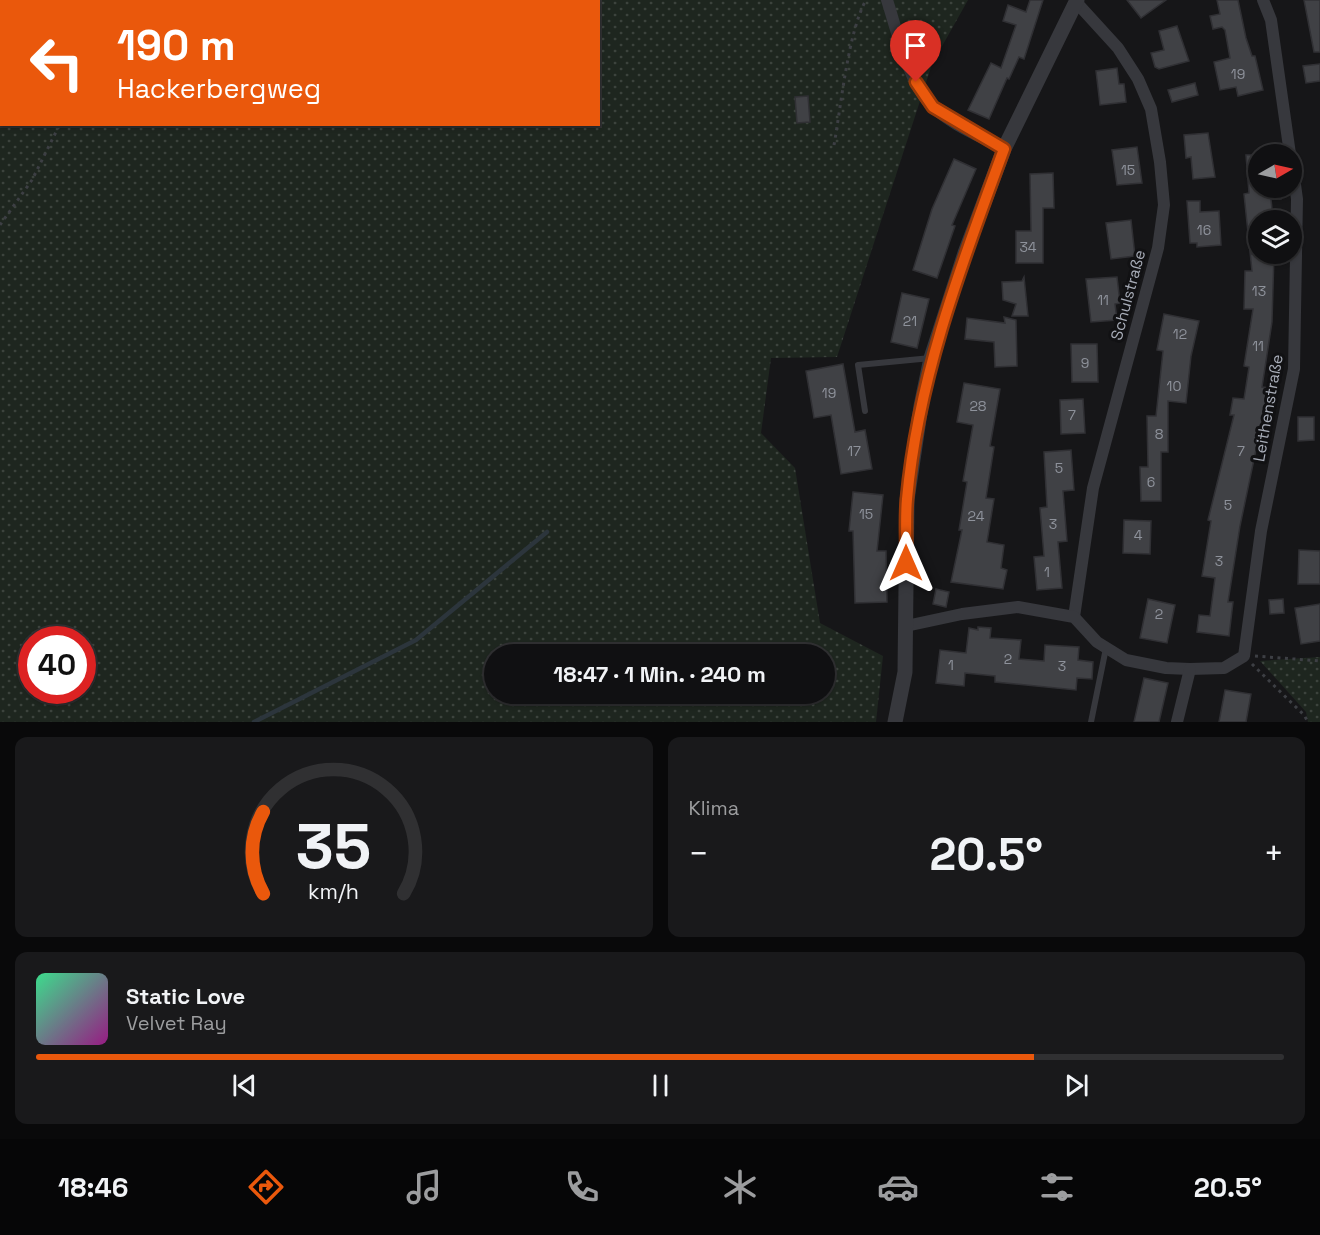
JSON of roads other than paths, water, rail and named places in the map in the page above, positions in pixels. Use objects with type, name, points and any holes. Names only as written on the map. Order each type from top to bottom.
[{"type":"street","points":[[887,0],[916,82],[926,99],[949,119],[1004,149]]},
{"type":"street","points":[[1263,0],[1271,20],[1289,144]]},
{"type":"street","points":[[895,722],[905,672],[907,500],[921,406],[931,358],[965,253],[1004,149],[1076,1]]},
{"type":"street","name":"Schulstraße","points":[[1074,617],[1093,488],[1158,248],[1164,205],[1160,162],[1151,109],[1138,79],[1119,48],[1076,1]]},
{"type":"street","name":"Leithenstraße","points":[[1190,669],[1224,668],[1244,656],[1261,531],[1294,369],[1297,198]]},
{"type":"street","points":[[906,626],[962,614],[1018,607],[1074,617],[1097,642],[1126,660],[1166,668],[1190,669],[1177,722]]},
{"type":"lane","points":[[865,411],[858,365],[931,358]]},
{"type":"lane","points":[[1091,722],[1106,647]]},
{"type":"waterway","points":[[254,722],[416,640],[547,532]]}]
